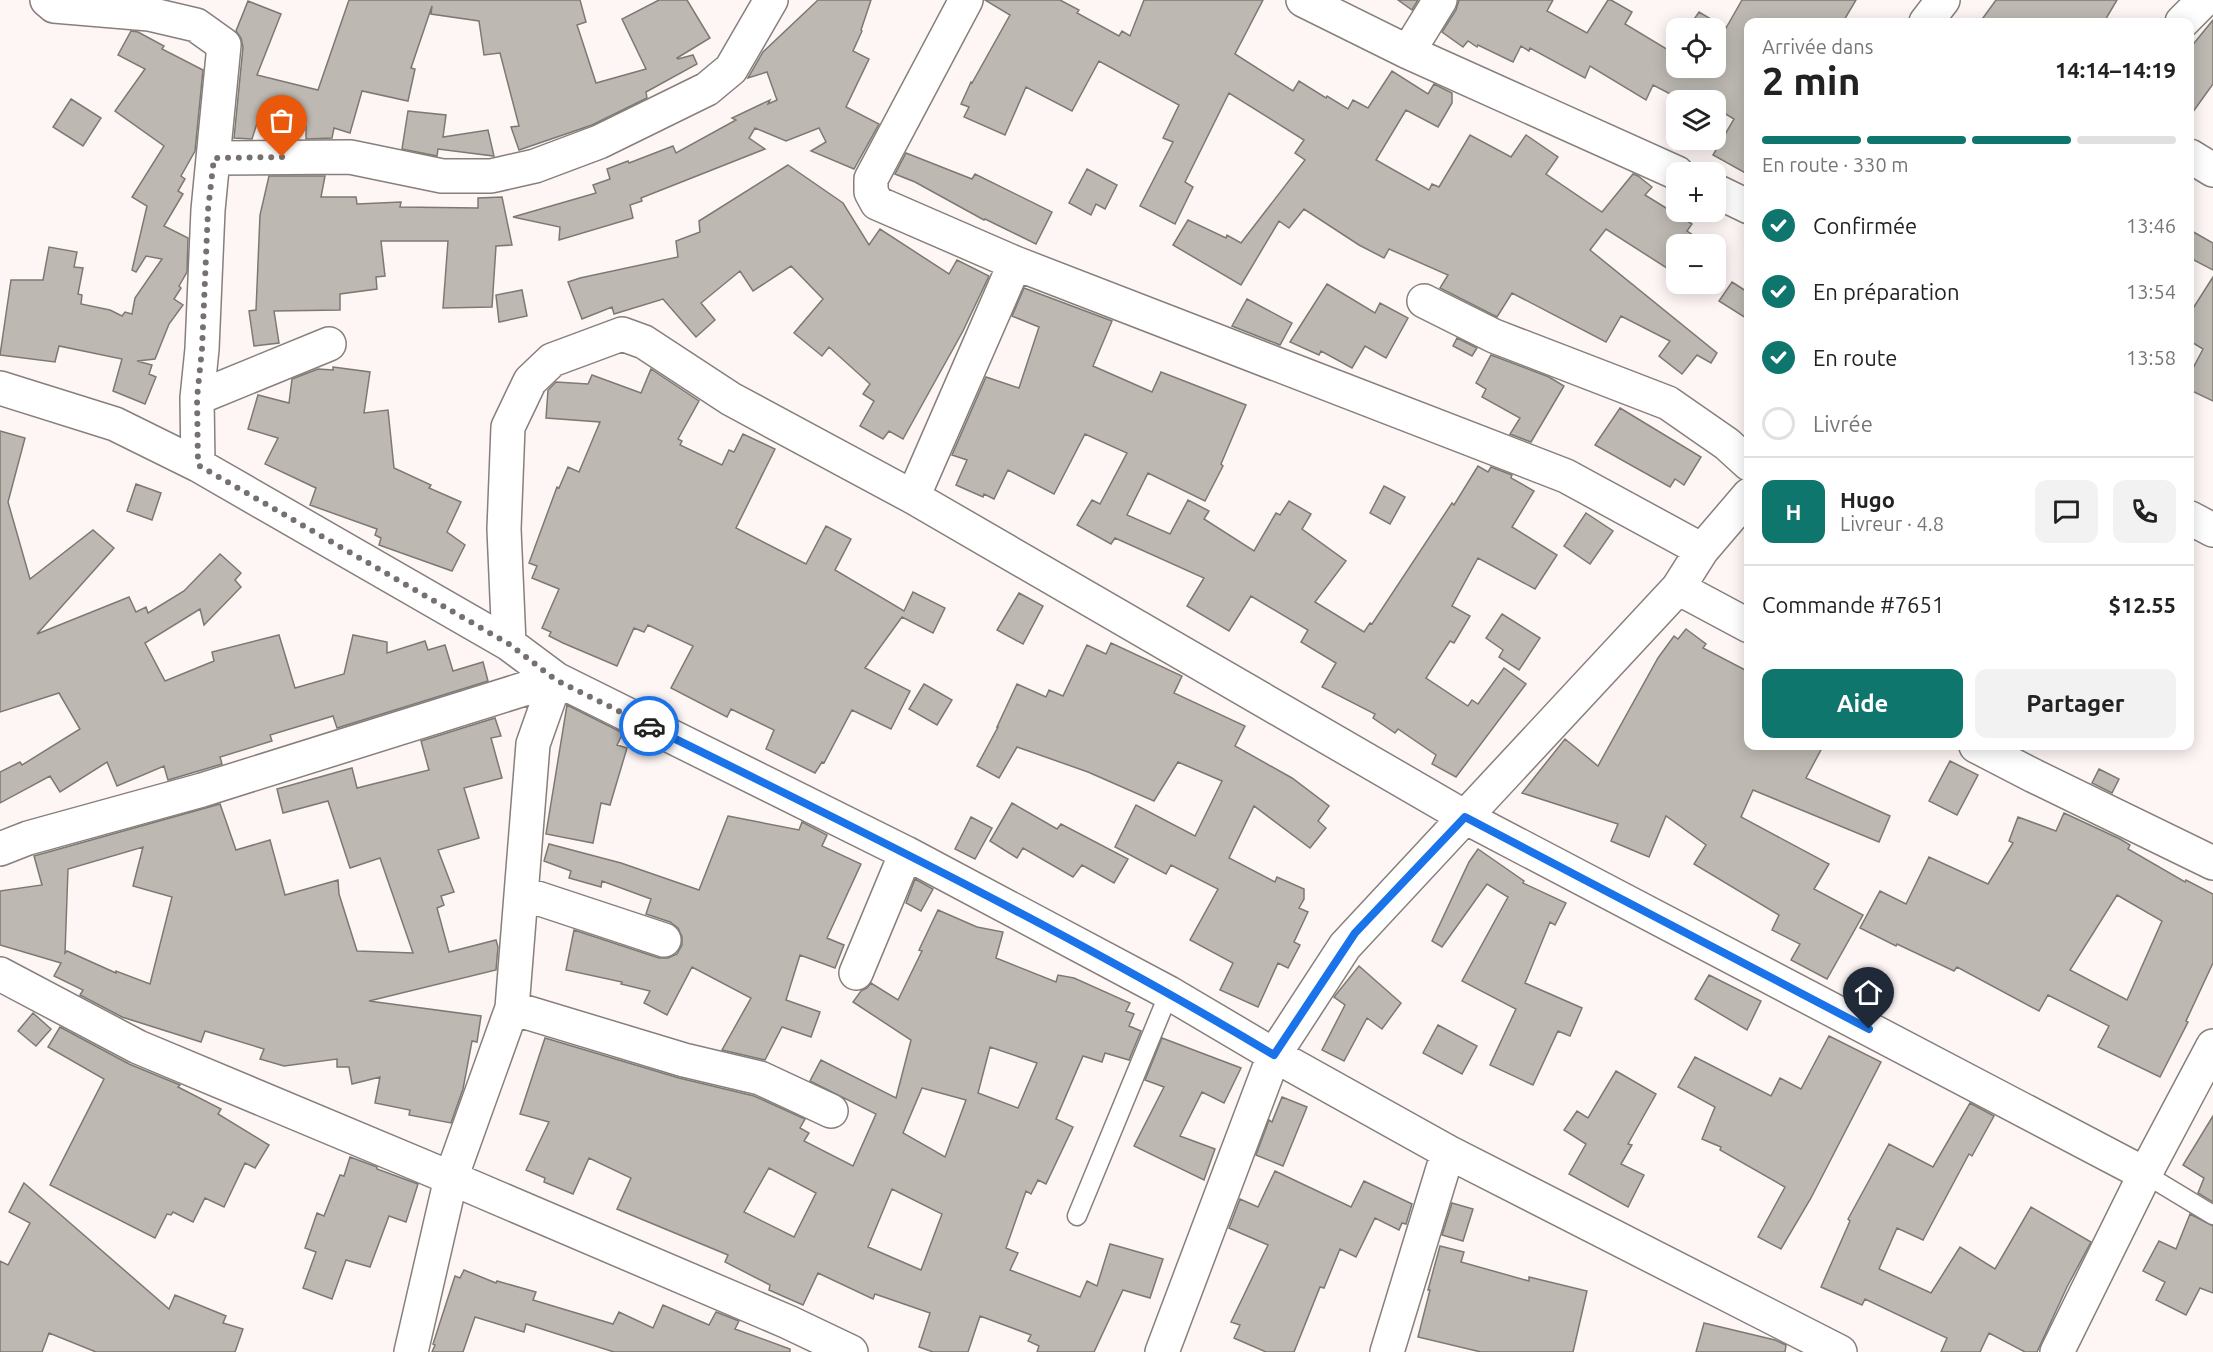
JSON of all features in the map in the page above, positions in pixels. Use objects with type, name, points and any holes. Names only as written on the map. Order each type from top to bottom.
[{"type":"street","points":[[46,0],[54,6],[149,14],[196,25],[224,45],[208,210],[202,349],[197,398],[198,465]]},
{"type":"street","points":[[214,158],[350,157],[442,176],[491,176],[535,166],[599,142],[707,89],[731,69],[771,0]]},
{"type":"street","points":[[966,0],[871,179],[871,192],[877,203],[1015,263],[1566,476],[1702,550]]},
{"type":"street","points":[[1303,0],[1408,52],[1666,168]]},
{"type":"street","points":[[1408,52],[1440,0]]},
{"type":"street","points":[[1929,18],[1943,0]]},
{"type":"street","points":[[2186,18],[2204,0]]},
{"type":"street","points":[[2194,158],[2213,170]]},
{"type":"street","points":[[1726,196],[1744,205]]},
{"type":"street","points":[[912,497],[1015,263]]},
{"type":"street","points":[[1424,301],[1494,336],[1668,404],[1727,444],[1744,459]]},
{"type":"street","points":[[509,644],[504,529],[508,427],[530,381],[552,360],[622,334],[644,342],[731,399],[912,497],[1465,817],[2145,1174]]},
{"type":"street","points":[[197,398],[329,344]]},
{"type":"street","points":[[0,388],[115,424],[198,465],[509,644],[556,680],[906,853],[1169,993],[1274,1055],[1448,1152],[1840,1352]]},
{"type":"street","points":[[1162,1352],[1274,1055],[1355,933],[1678,588],[1702,550],[1744,501]]},
{"type":"street","points":[[2194,520],[2213,530]]},
{"type":"street","points":[[1678,588],[1744,623]]},
{"type":"street","points":[[0,849],[28,838],[202,790],[556,680]]},
{"type":"street","points":[[411,1352],[451,1178],[512,1008],[533,744],[556,680]]},
{"type":"street","points":[[1984,750],[2213,863]]},
{"type":"street","points":[[856,974],[906,853]]},
{"type":"street","points":[[522,893],[664,940]]},
{"type":"street","points":[[0,974],[138,1047],[788,1322],[851,1352]]},
{"type":"street","points":[[512,1008],[684,1060],[760,1078],[831,1111]]},
{"type":"street","points":[[2057,1352],[2145,1174],[2213,1046]]},
{"type":"street","points":[[1387,1352],[1448,1152]]},
{"type":"lane","points":[[1077,1216],[1169,993]]},
{"type":"lane","points":[[2145,1174],[2213,1215]]},
{"type":"building","points":[[349,0],[580,0],[586,22],[577,25],[596,83],[646,69],[622,19],[659,0],[687,0],[710,38],[677,58],[693,55],[697,64],[646,92],[647,98],[592,125],[519,150],[511,127],[519,126],[500,53],[484,55],[479,21],[431,14],[432,6],[411,68],[415,69],[408,101],[362,91],[350,133],[334,128],[332,138],[306,139],[306,126],[260,114],[252,139],[234,138],[243,47],[236,31],[248,1],[281,14],[257,75],[318,90]]},
{"type":"building","points":[[818,0],[871,0],[862,31],[853,51],[869,59],[846,107],[879,124],[854,169],[811,151],[826,142],[819,128],[786,141],[755,128],[749,138],[765,149],[641,198],[642,201],[630,205],[633,218],[559,240],[560,227],[513,217],[596,193],[593,185],[610,179],[607,169],[673,146],[676,153],[736,120],[732,118],[770,100],[768,104],[777,100],[767,72],[748,78],[763,52]]},
{"type":"building","points":[[985,0],[1060,0],[1079,10],[1077,13],[1119,36],[1122,31],[1130,36],[1144,0],[1263,0],[1235,54],[1293,91],[1299,81],[1348,109],[1353,100],[1368,108],[1392,71],[1428,94],[1434,84],[1452,93],[1452,103],[1438,127],[1406,110],[1376,160],[1429,190],[1432,184],[1439,187],[1470,135],[1511,157],[1526,135],[1558,157],[1546,174],[1602,212],[1633,174],[1638,176],[1652,187],[1645,195],[1666,208],[1666,222],[1689,222],[1692,224],[1687,231],[1692,234],[1666,234],[1666,268],[1606,229],[1590,250],[1717,353],[1711,363],[1697,355],[1682,374],[1659,356],[1670,341],[1621,316],[1606,342],[1512,293],[1497,317],[1440,288],[1448,275],[1389,249],[1384,258],[1359,245],[1304,209],[1289,228],[1279,221],[1241,285],[1173,245],[1188,220],[1241,243],[1305,160],[1295,153],[1304,140],[1229,93],[1185,182],[1193,187],[1175,224],[1140,206],[1173,142],[1163,138],[1179,105],[1099,61],[1072,111],[1026,87],[1005,135],[964,117],[969,107],[961,104],[971,82],[1010,15]]},
{"type":"building","points":[[1398,0],[1418,0],[1412,10]]},
{"type":"building","points":[[1459,0],[1553,0],[1547,11],[1587,33],[1608,0],[1611,0],[1632,12],[1625,24],[1666,49],[1666,78],[1726,78],[1726,28],[1742,0],[1856,0],[1845,18],[1744,18],[1744,172],[1713,155],[1716,150],[1726,150],[1726,133],[1734,119],[1726,114],[1726,90],[1666,92],[1653,85],[1646,100],[1590,66],[1585,78],[1530,48],[1529,51],[1521,46],[1513,62],[1468,41],[1463,47],[1442,32],[1456,10]]},
{"type":"building","points":[[1996,0],[2117,0],[2106,18],[1983,18]]},
{"type":"building","points":[[1699,12],[1709,18],[1695,18]]},
{"type":"building","points":[[2213,20],[2213,84],[2194,110],[2194,43]]},
{"type":"building","points":[[131,31],[138,32],[164,46],[162,49],[203,70],[195,151],[181,176],[185,179],[178,191],[183,194],[164,226],[188,238],[187,272],[174,299],[183,305],[169,324],[155,359],[137,361],[152,365],[149,374],[156,377],[145,404],[113,391],[122,359],[59,346],[55,362],[0,355],[11,280],[43,280],[49,247],[77,252],[74,267],[83,268],[78,294],[82,295],[81,304],[110,310],[122,316],[125,312],[132,314],[135,298],[162,259],[146,256],[136,272],[132,270],[147,206],[132,197],[164,146],[115,111],[145,69],[118,55]]},
{"type":"building","points":[[71,99],[101,118],[83,146],[53,127]]},
{"type":"building","points":[[408,111],[446,115],[443,137],[488,130],[494,156],[438,149],[437,156],[402,149]]},
{"type":"building","points":[[906,153],[972,179],[975,174],[1052,212],[1036,244],[895,174]]},
{"type":"building","points":[[788,165],[843,203],[869,245],[880,229],[949,274],[957,260],[989,276],[963,331],[903,439],[889,431],[883,439],[860,426],[874,401],[863,394],[870,384],[829,347],[822,356],[794,333],[823,299],[791,266],[753,291],[740,271],[701,303],[715,320],[696,337],[663,299],[614,314],[612,307],[582,319],[568,282],[678,257],[676,241],[700,232],[699,221]]},
{"type":"building","points":[[1087,169],[1117,185],[1105,209],[1096,204],[1091,215],[1069,203]]},
{"type":"building","points":[[269,176],[325,176],[321,197],[356,197],[357,204],[401,202],[400,207],[478,208],[478,198],[502,197],[512,245],[496,246],[492,307],[443,308],[448,241],[381,241],[385,276],[376,277],[377,289],[340,294],[340,310],[274,311],[279,343],[254,346],[249,311],[256,310],[260,215]]},
{"type":"building","points":[[2194,232],[2213,243],[2213,270],[2194,260]]},
{"type":"building","points":[[2213,277],[2213,401],[2194,392],[2194,366],[2203,349],[2194,343],[2194,307]]},
{"type":"building","points":[[1732,282],[1744,290],[1744,317],[1719,301],[1726,294]]},
{"type":"building","points":[[1327,284],[1375,313],[1380,303],[1408,318],[1386,358],[1365,346],[1352,368],[1321,351],[1319,355],[1290,342]]},
{"type":"building","points":[[1024,288],[1112,321],[1093,366],[1152,392],[1161,372],[1246,405],[1221,464],[1223,466],[1205,501],[1148,473],[1127,515],[1170,534],[1188,500],[1209,511],[1204,519],[1254,551],[1276,513],[1280,515],[1289,501],[1311,514],[1302,529],[1346,561],[1315,602],[1364,632],[1370,623],[1372,624],[1452,503],[1454,505],[1478,466],[1488,472],[1491,467],[1512,475],[1511,478],[1534,491],[1512,527],[1557,555],[1535,589],[1478,558],[1452,606],[1470,616],[1454,643],[1450,641],[1426,678],[1468,706],[1472,700],[1478,704],[1504,668],[1526,684],[1456,777],[1432,764],[1436,755],[1398,729],[1395,733],[1373,718],[1375,714],[1322,687],[1336,663],[1301,642],[1308,630],[1251,596],[1229,631],[1187,606],[1204,578],[1115,538],[1111,544],[1077,525],[1092,500],[1100,504],[1127,453],[1085,434],[1054,494],[1008,470],[994,499],[984,494],[983,497],[956,485],[967,460],[952,455],[986,377],[1019,388],[1039,327],[1012,316]]},
{"type":"building","points":[[522,290],[527,316],[499,322],[496,295]]},
{"type":"building","points":[[1247,299],[1292,323],[1280,345],[1232,326]]},
{"type":"building","points":[[1457,338],[1477,348],[1472,356],[1453,346]]},
{"type":"building","points":[[1491,355],[1549,377],[1564,386],[1531,442],[1510,434],[1520,418],[1482,397],[1486,389],[1476,383]]},
{"type":"building","points":[[333,367],[370,372],[364,413],[388,410],[394,468],[431,485],[429,488],[461,502],[447,532],[465,545],[452,571],[379,545],[381,538],[375,535],[377,529],[310,505],[316,488],[265,464],[278,438],[248,429],[258,395],[289,403],[292,379],[318,369],[333,370]]},
{"type":"building","points":[[651,369],[699,401],[678,439],[682,441],[680,445],[722,465],[729,450],[734,452],[743,434],[775,449],[736,528],[806,564],[826,526],[851,539],[835,570],[904,611],[913,592],[945,608],[933,633],[902,617],[865,668],[910,691],[891,729],[852,710],[824,763],[822,762],[815,773],[766,749],[774,730],[731,709],[727,717],[671,688],[693,646],[648,625],[644,632],[634,628],[617,666],[549,636],[551,632],[542,628],[559,589],[532,578],[537,566],[529,563],[557,487],[559,488],[568,467],[579,472],[600,422],[546,418],[548,390],[556,382],[588,384],[592,375],[641,393]]},
{"type":"building","points":[[1620,408],[1701,457],[1684,485],[1675,479],[1670,487],[1595,445]]},
{"type":"building","points":[[0,431],[25,438],[8,502],[30,579],[93,530],[114,548],[37,634],[129,597],[136,612],[146,607],[148,613],[184,591],[220,554],[241,573],[235,580],[241,587],[204,625],[200,609],[145,643],[165,681],[214,661],[212,652],[279,635],[295,688],[344,674],[353,635],[387,642],[387,653],[425,641],[428,650],[445,645],[453,671],[483,662],[488,681],[337,728],[333,716],[270,735],[272,741],[220,757],[222,764],[168,780],[164,766],[117,786],[107,762],[60,792],[50,776],[0,803],[0,772],[20,762],[22,765],[80,729],[59,693],[0,712]]},
{"type":"building","points":[[136,484],[161,493],[152,520],[127,511]]},
{"type":"building","points":[[1384,486],[1405,497],[1390,524],[1370,513]]},
{"type":"building","points":[[1586,513],[1613,531],[1590,564],[1564,546]]},
{"type":"building","points":[[1019,593],[1043,606],[1023,644],[997,630]]},
{"type":"building","points":[[1502,614],[1540,638],[1519,670],[1499,657],[1503,650],[1486,638]]},
{"type":"building","points":[[1686,629],[1706,644],[1703,648],[1744,669],[1744,750],[1821,750],[1806,778],[1890,816],[1879,842],[1753,790],[1741,817],[1829,864],[1814,889],[1863,915],[1827,979],[1791,960],[1800,944],[1772,930],[1779,915],[1694,864],[1706,845],[1666,816],[1649,857],[1611,841],[1618,824],[1522,793],[1565,739],[1598,766],[1658,658],[1674,636],[1678,639]]},
{"type":"building","points":[[1111,643],[1182,676],[1174,693],[1245,726],[1235,746],[1292,778],[1329,806],[1318,821],[1326,828],[1310,848],[1254,806],[1229,858],[1275,882],[1277,877],[1304,889],[1304,899],[1299,908],[1308,912],[1294,942],[1300,945],[1288,968],[1278,963],[1258,1007],[1220,990],[1233,963],[1190,940],[1218,889],[1171,865],[1166,874],[1115,847],[1136,805],[1195,836],[1222,781],[1178,762],[1154,801],[1088,772],[1017,747],[999,778],[977,766],[1017,684],[1046,697],[1049,690],[1063,696],[1087,645],[1106,654]]},
{"type":"building","points":[[924,684],[952,700],[937,725],[909,709]]},
{"type":"building","points":[[567,705],[623,733],[617,745],[627,748],[610,805],[601,803],[593,843],[546,834]]},
{"type":"building","points":[[495,718],[501,736],[491,738],[502,778],[464,788],[479,838],[438,850],[454,892],[441,896],[444,905],[437,908],[449,952],[496,940],[498,947],[496,970],[369,1001],[481,1016],[477,1042],[472,1041],[463,1089],[451,1123],[409,1115],[410,1110],[375,1103],[380,1077],[352,1084],[349,1067],[337,1067],[337,1059],[284,1066],[260,1059],[264,1049],[205,1031],[201,1042],[122,1017],[80,995],[83,990],[54,976],[61,963],[0,945],[0,891],[42,885],[34,856],[220,804],[236,850],[270,840],[285,895],[338,880],[339,894],[357,951],[413,953],[380,858],[350,868],[328,801],[283,813],[277,789],[352,768],[357,788],[429,770],[421,741]],"holes":[[[143,847],[133,886],[172,897],[150,984],[116,971],[116,973],[67,951],[65,953],[68,869]]]},
{"type":"building","points":[[1950,761],[1978,775],[1957,815],[1929,801]]},
{"type":"building","points":[[2099,769],[2119,779],[2112,793],[2092,783]]},
{"type":"building","points":[[1012,803],[1057,829],[1061,824],[1128,859],[1114,883],[1082,865],[1073,877],[1023,848],[1017,858],[990,841]]},
{"type":"building","points":[[2064,813],[2120,839],[2130,845],[2128,849],[2185,882],[2186,880],[2213,894],[2213,963],[2186,1021],[2188,1022],[2160,1077],[2098,1047],[2109,1026],[2048,995],[2039,1011],[1957,967],[1954,971],[1860,928],[1880,891],[1906,904],[1929,857],[1988,884],[2013,843],[2009,841],[2018,817],[2056,831]],"holes":[[[2117,895],[2162,921],[2127,1000],[2070,970]]]},
{"type":"building","points":[[728,816],[799,830],[802,822],[827,835],[822,846],[861,864],[827,938],[844,945],[835,968],[800,955],[786,1000],[820,1012],[811,1037],[782,1027],[765,1060],[722,1050],[751,998],[692,967],[667,1015],[644,1003],[650,991],[621,984],[622,982],[566,970],[574,930],[659,958],[668,958],[677,954],[682,945],[682,937],[678,928],[670,922],[646,914],[651,899],[602,881],[601,887],[569,878],[571,871],[544,861],[549,844],[621,863],[699,890]]},
{"type":"building","points":[[971,817],[992,828],[975,859],[955,849]]},
{"type":"building","points":[[1478,849],[1524,881],[1523,883],[1566,903],[1555,925],[1550,922],[1525,983],[1582,1008],[1570,1036],[1558,1031],[1533,1085],[1490,1065],[1516,1009],[1462,981],[1508,897],[1487,884],[1442,947],[1432,941],[1469,862]]},
{"type":"building","points":[[915,879],[933,889],[921,911],[906,903]]},
{"type":"building","points":[[938,910],[977,927],[1003,932],[996,958],[1056,982],[1058,975],[1074,978],[1130,1003],[1126,1011],[1134,1014],[1129,1026],[1141,1031],[1129,1060],[1105,1053],[1102,1062],[1083,1056],[1056,1119],[1073,1127],[1046,1184],[1038,1180],[1031,1194],[1026,1191],[1006,1248],[1018,1253],[1010,1270],[1080,1297],[1087,1281],[1097,1286],[1110,1244],[1163,1259],[1150,1298],[1123,1290],[1094,1352],[1037,1352],[1039,1346],[1028,1341],[1031,1335],[980,1316],[968,1352],[933,1352],[919,1347],[930,1313],[875,1294],[873,1299],[818,1273],[803,1305],[769,1290],[770,1285],[725,1262],[728,1255],[617,1209],[631,1178],[589,1158],[573,1194],[544,1182],[545,1178],[526,1170],[549,1122],[520,1114],[545,1038],[679,1078],[754,1096],[805,1119],[800,1128],[809,1133],[804,1141],[853,1166],[876,1114],[810,1081],[821,1060],[896,1098],[911,1040],[853,1002],[871,983],[898,1000],[922,951],[919,950]],"holes":[[[990,1047],[1037,1063],[1018,1108],[978,1093]],[[922,1088],[966,1100],[945,1157],[903,1133]],[[769,1168],[816,1193],[794,1237],[744,1212]],[[892,1189],[942,1214],[921,1270],[868,1247]]]},
{"type":"building","points":[[1359,966],[1401,1003],[1382,1029],[1367,1018],[1344,1061],[1322,1050],[1345,1005],[1334,997]]},
{"type":"building","points":[[1709,975],[1761,1001],[1747,1030],[1695,999]]},
{"type":"building","points":[[33,1013],[51,1029],[36,1046],[18,1031]]},
{"type":"building","points":[[1438,1025],[1477,1046],[1462,1074],[1423,1053]]},
{"type":"building","points":[[60,1027],[129,1064],[180,1085],[178,1087],[221,1109],[218,1114],[269,1145],[255,1168],[245,1163],[224,1207],[205,1198],[193,1222],[173,1212],[171,1215],[167,1214],[155,1238],[50,1185],[104,1079],[48,1047]]},
{"type":"building","points":[[1829,1036],[1881,1062],[1811,1198],[1781,1249],[1758,1237],[1785,1187],[1720,1150],[1721,1147],[1702,1139],[1715,1107],[1678,1087],[1695,1057],[1771,1096],[1780,1078],[1801,1089]]},
{"type":"building","points":[[1162,1038],[1241,1068],[1224,1103],[1202,1092],[1180,1136],[1215,1149],[1204,1180],[1134,1146],[1164,1087],[1145,1080]]},
{"type":"building","points":[[1616,1071],[1656,1094],[1628,1144],[1632,1145],[1621,1164],[1644,1175],[1628,1207],[1569,1174],[1586,1144],[1564,1130],[1577,1111],[1588,1118]]},
{"type":"building","points":[[1282,1097],[1307,1107],[1283,1166],[1256,1155],[1269,1120],[1272,1122]]},
{"type":"building","points":[[1970,1103],[1994,1116],[1972,1156],[1969,1154],[1923,1240],[1897,1228],[1879,1269],[1931,1293],[1960,1247],[1995,1269],[2031,1207],[2091,1242],[2037,1352],[2025,1352],[1989,1333],[1980,1352],[1941,1352],[1947,1338],[1865,1299],[1862,1305],[1821,1287],[1850,1221],[1848,1219],[1889,1144],[1933,1167]]},
{"type":"building","points":[[2213,1116],[2213,1202],[2198,1193],[2204,1178],[2183,1165]]},
{"type":"building","points":[[350,1157],[418,1184],[406,1222],[389,1216],[370,1267],[346,1260],[332,1299],[303,1288],[316,1252],[305,1248],[317,1213],[324,1216],[340,1175],[344,1176]]},
{"type":"building","points":[[1275,1171],[1351,1207],[1364,1181],[1412,1204],[1406,1224],[1402,1223],[1399,1230],[1375,1218],[1356,1257],[1340,1249],[1324,1288],[1320,1287],[1294,1352],[1266,1352],[1234,1338],[1240,1325],[1231,1322],[1268,1245],[1229,1228],[1240,1199],[1258,1207]]},
{"type":"building","points":[[24,1183],[169,1309],[175,1295],[226,1316],[223,1323],[243,1329],[235,1352],[96,1352],[49,1333],[42,1352],[0,1352],[0,1261],[8,1265],[30,1223],[9,1212]]},
{"type":"building","points":[[1452,1203],[1473,1209],[1463,1241],[1442,1235]]},
{"type":"building","points":[[2190,1214],[2213,1226],[2213,1293],[2200,1288],[2186,1315],[2156,1300],[2165,1282],[2143,1271],[2159,1241],[2176,1249]]},
{"type":"building","points":[[1440,1246],[1464,1252],[1461,1262],[1529,1281],[1529,1277],[1587,1291],[1573,1352],[1481,1352],[1418,1337]]},
{"type":"building","points":[[464,1270],[496,1283],[497,1281],[536,1292],[533,1300],[613,1324],[619,1312],[653,1328],[663,1305],[709,1325],[716,1312],[739,1321],[735,1329],[790,1349],[790,1352],[614,1352],[526,1324],[524,1332],[475,1317],[463,1352],[432,1352],[455,1276],[460,1278]]},
{"type":"building","points":[[1704,1323],[1775,1340],[1786,1345],[1785,1352],[1696,1352]]},
{"type":"way so far","points":[[282,157],[214,158],[208,210],[202,349],[197,398],[198,465],[509,644],[556,680],[649,726]]},
{"type":"route","points":[[649,726],[906,853],[1169,993],[1274,1055],[1355,933],[1465,817],[1869,1029]]}]
